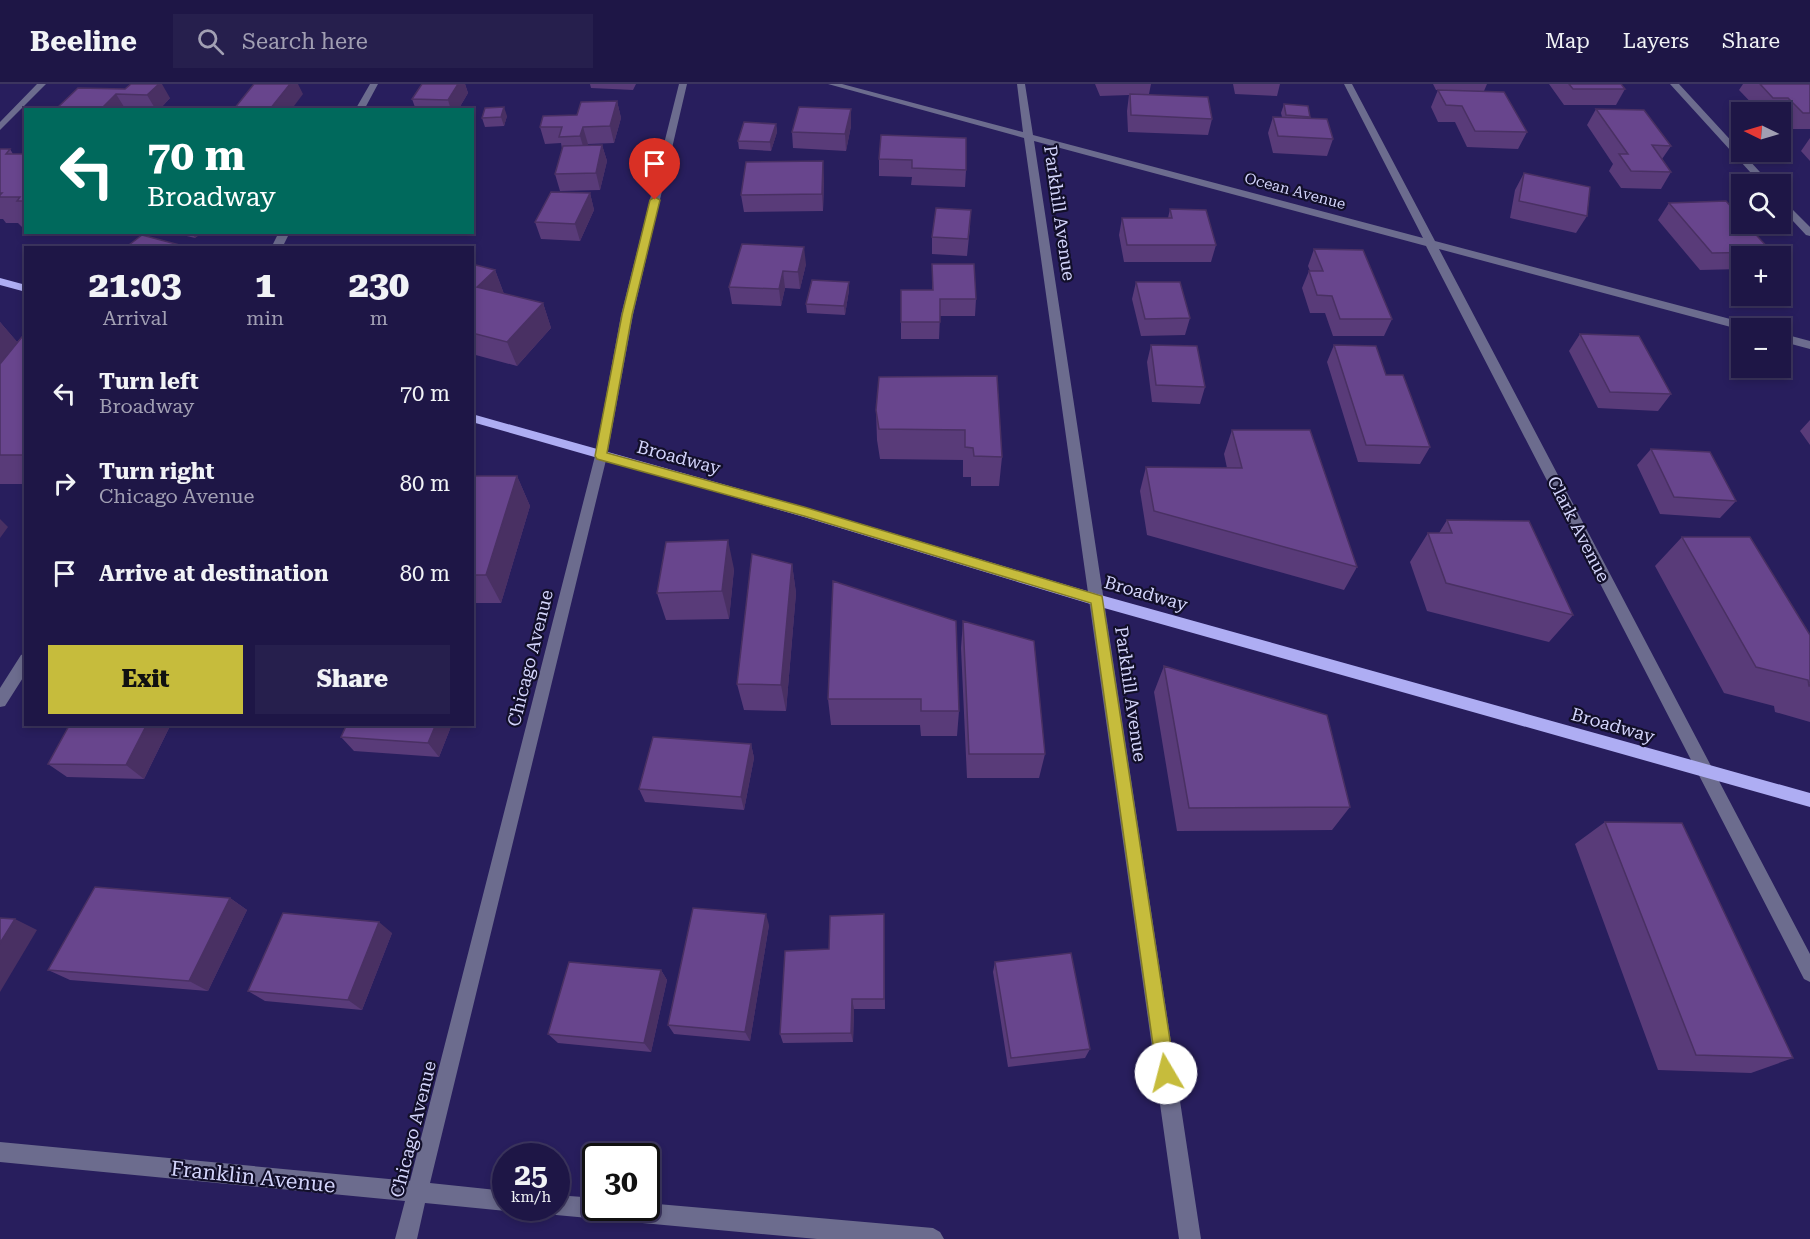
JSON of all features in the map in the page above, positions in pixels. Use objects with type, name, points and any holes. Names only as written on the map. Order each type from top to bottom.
[{"type":"main road","points":[[0,281],[24,288]]},
{"type":"main road","name":"Broadway","points":[[474,419],[804,512],[1097,600],[1810,800]]},
{"type":"street","points":[[0,126],[42,84]]},
{"type":"street","points":[[360,108],[374,84]]},
{"type":"street","name":"Chicago Avenue","points":[[406,1239],[601,456],[627,315],[683,84]]},
{"type":"street","name":"Ocean Avenue","points":[[832,84],[1731,323]]},
{"type":"street","name":"Parkhill Avenue","points":[[1021,84],[1191,1239]]},
{"type":"street","name":"Clark Avenue","points":[[1348,84],[1702,770],[1810,973]]},
{"type":"street","points":[[1674,84],[1757,174]]},
{"type":"street","points":[[1791,212],[1810,233]]},
{"type":"street","points":[[1791,340],[1810,345]]},
{"type":"street","points":[[0,701],[24,662]]},
{"type":"street","name":"Franklin Avenue","points":[[0,1152],[492,1200]]},
{"type":"street","points":[[570,1206],[933,1239]]},
{"type":"building","points":[[131,84],[159,84],[147,95],[116,94],[102,108],[57,108],[78,88],[125,89]]},
{"type":"building","points":[[254,84],[290,84],[271,108],[235,108]]},
{"type":"building","points":[[422,84],[458,84],[448,100],[412,99]]},
{"type":"building","points":[[1569,84],[1621,84],[1625,89],[1573,89]]},
{"type":"building","points":[[1760,84],[1810,84],[1810,113],[1803,113],[1788,98],[1773,98]]},
{"type":"building","points":[[1438,90],[1504,92],[1527,132],[1475,131],[1462,106],[1446,105]]},
{"type":"building","points":[[1130,94],[1208,97],[1212,119],[1131,115]]},
{"type":"building","points":[[617,101],[610,126],[583,127],[580,136],[559,137],[562,127],[540,127],[543,116],[577,115],[581,102]]},
{"type":"building","points":[[1284,104],[1308,106],[1310,117],[1286,115]]},
{"type":"building","points":[[504,107],[501,117],[482,118],[485,108]]},
{"type":"building","points":[[799,107],[851,109],[845,134],[792,132]]},
{"type":"building","points":[[1596,109],[1644,110],[1671,146],[1652,145],[1671,172],[1631,171],[1619,154],[1628,154]]},
{"type":"building","points":[[1273,117],[1327,119],[1333,139],[1278,136]]},
{"type":"building","points":[[744,122],[776,124],[770,142],[738,141]]},
{"type":"building","points":[[881,135],[966,138],[966,170],[912,168],[912,160],[879,159]]},
{"type":"building","points":[[602,145],[596,173],[555,174],[563,146]]},
{"type":"building","points":[[0,149],[10,149],[6,154],[24,154],[24,201],[17,201],[20,197],[0,197],[2,193],[0,193]]},
{"type":"building","points":[[823,161],[822,194],[741,195],[746,162]]},
{"type":"building","points":[[1524,173],[1590,187],[1587,216],[1519,201]]},
{"type":"building","points":[[551,192],[590,193],[575,224],[535,222]]},
{"type":"building","points":[[1726,201],[1731,207],[1731,234],[1755,234],[1766,246],[1731,246],[1731,253],[1712,253],[1669,203]]},
{"type":"building","points":[[936,208],[971,210],[968,239],[932,237]]},
{"type":"building","points":[[1170,209],[1206,210],[1216,245],[1127,245],[1122,218],[1172,218]]},
{"type":"building","points":[[142,235],[183,246],[128,246]]},
{"type":"building","points":[[742,244],[804,247],[798,272],[783,271],[779,289],[729,287]]},
{"type":"building","points":[[1314,249],[1363,250],[1392,319],[1340,319],[1332,296],[1317,295],[1309,271],[1323,271]]},
{"type":"building","points":[[932,264],[974,264],[976,299],[940,299],[940,322],[901,322],[901,290],[933,290]]},
{"type":"building","points":[[474,265],[495,270],[477,287],[543,303],[507,342],[474,334]]},
{"type":"building","points":[[812,280],[849,282],[844,306],[806,304]]},
{"type":"building","points":[[1136,282],[1180,282],[1190,318],[1145,319]]},
{"type":"building","points":[[24,334],[24,455],[0,455],[0,364]]},
{"type":"building","points":[[1580,334],[1639,336],[1671,394],[1610,392]]},
{"type":"building","points":[[1151,345],[1197,346],[1205,387],[1156,385]]},
{"type":"building","points":[[1334,345],[1376,346],[1386,375],[1403,375],[1430,447],[1366,445]]},
{"type":"building","points":[[997,376],[1002,457],[974,456],[973,448],[965,447],[965,430],[879,429],[876,410],[879,377]]},
{"type":"building","points":[[1232,430],[1310,430],[1357,567],[1154,511],[1146,467],[1242,468]]},
{"type":"building","points":[[1651,449],[1710,452],[1736,501],[1674,497]]},
{"type":"building","points":[[474,476],[517,476],[486,575],[474,575]]},
{"type":"building","points":[[1447,520],[1529,521],[1573,615],[1446,583],[1428,533],[1452,533]]},
{"type":"building","points":[[1682,537],[1750,537],[1810,635],[1810,686],[1808,680],[1756,667]]},
{"type":"building","points":[[728,540],[722,591],[657,593],[666,542]]},
{"type":"building","points":[[752,554],[792,564],[781,685],[737,684]]},
{"type":"building","points":[[833,581],[956,621],[959,711],[921,711],[921,699],[828,699]]},
{"type":"building","points":[[963,621],[1034,641],[1045,754],[969,754]]},
{"type":"building","points":[[1164,666],[1327,715],[1350,807],[1189,808]]},
{"type":"building","points":[[69,726],[146,726],[126,765],[48,764]]},
{"type":"building","points":[[346,726],[435,726],[428,743],[341,737]]},
{"type":"building","points":[[653,737],[751,744],[741,797],[639,789]]},
{"type":"building","points":[[1605,822],[1682,823],[1793,1058],[1696,1055]]},
{"type":"building","points":[[95,887],[230,898],[189,981],[48,970]]},
{"type":"building","points":[[693,908],[766,914],[745,1032],[668,1025]]},
{"type":"building","points":[[283,913],[379,922],[348,1000],[248,991]]},
{"type":"building","points":[[884,914],[884,999],[852,999],[851,1033],[780,1034],[785,951],[829,949],[830,916]]},
{"type":"building","points":[[0,918],[15,919],[0,943]]},
{"type":"building","points":[[1071,953],[1090,1049],[1011,1058],[995,962]]},
{"type":"building","points":[[569,962],[661,970],[644,1043],[548,1034]]},
{"type":"route","points":[[655,200],[627,315],[601,456],[804,512],[1097,600],[1166,1073]]}]
